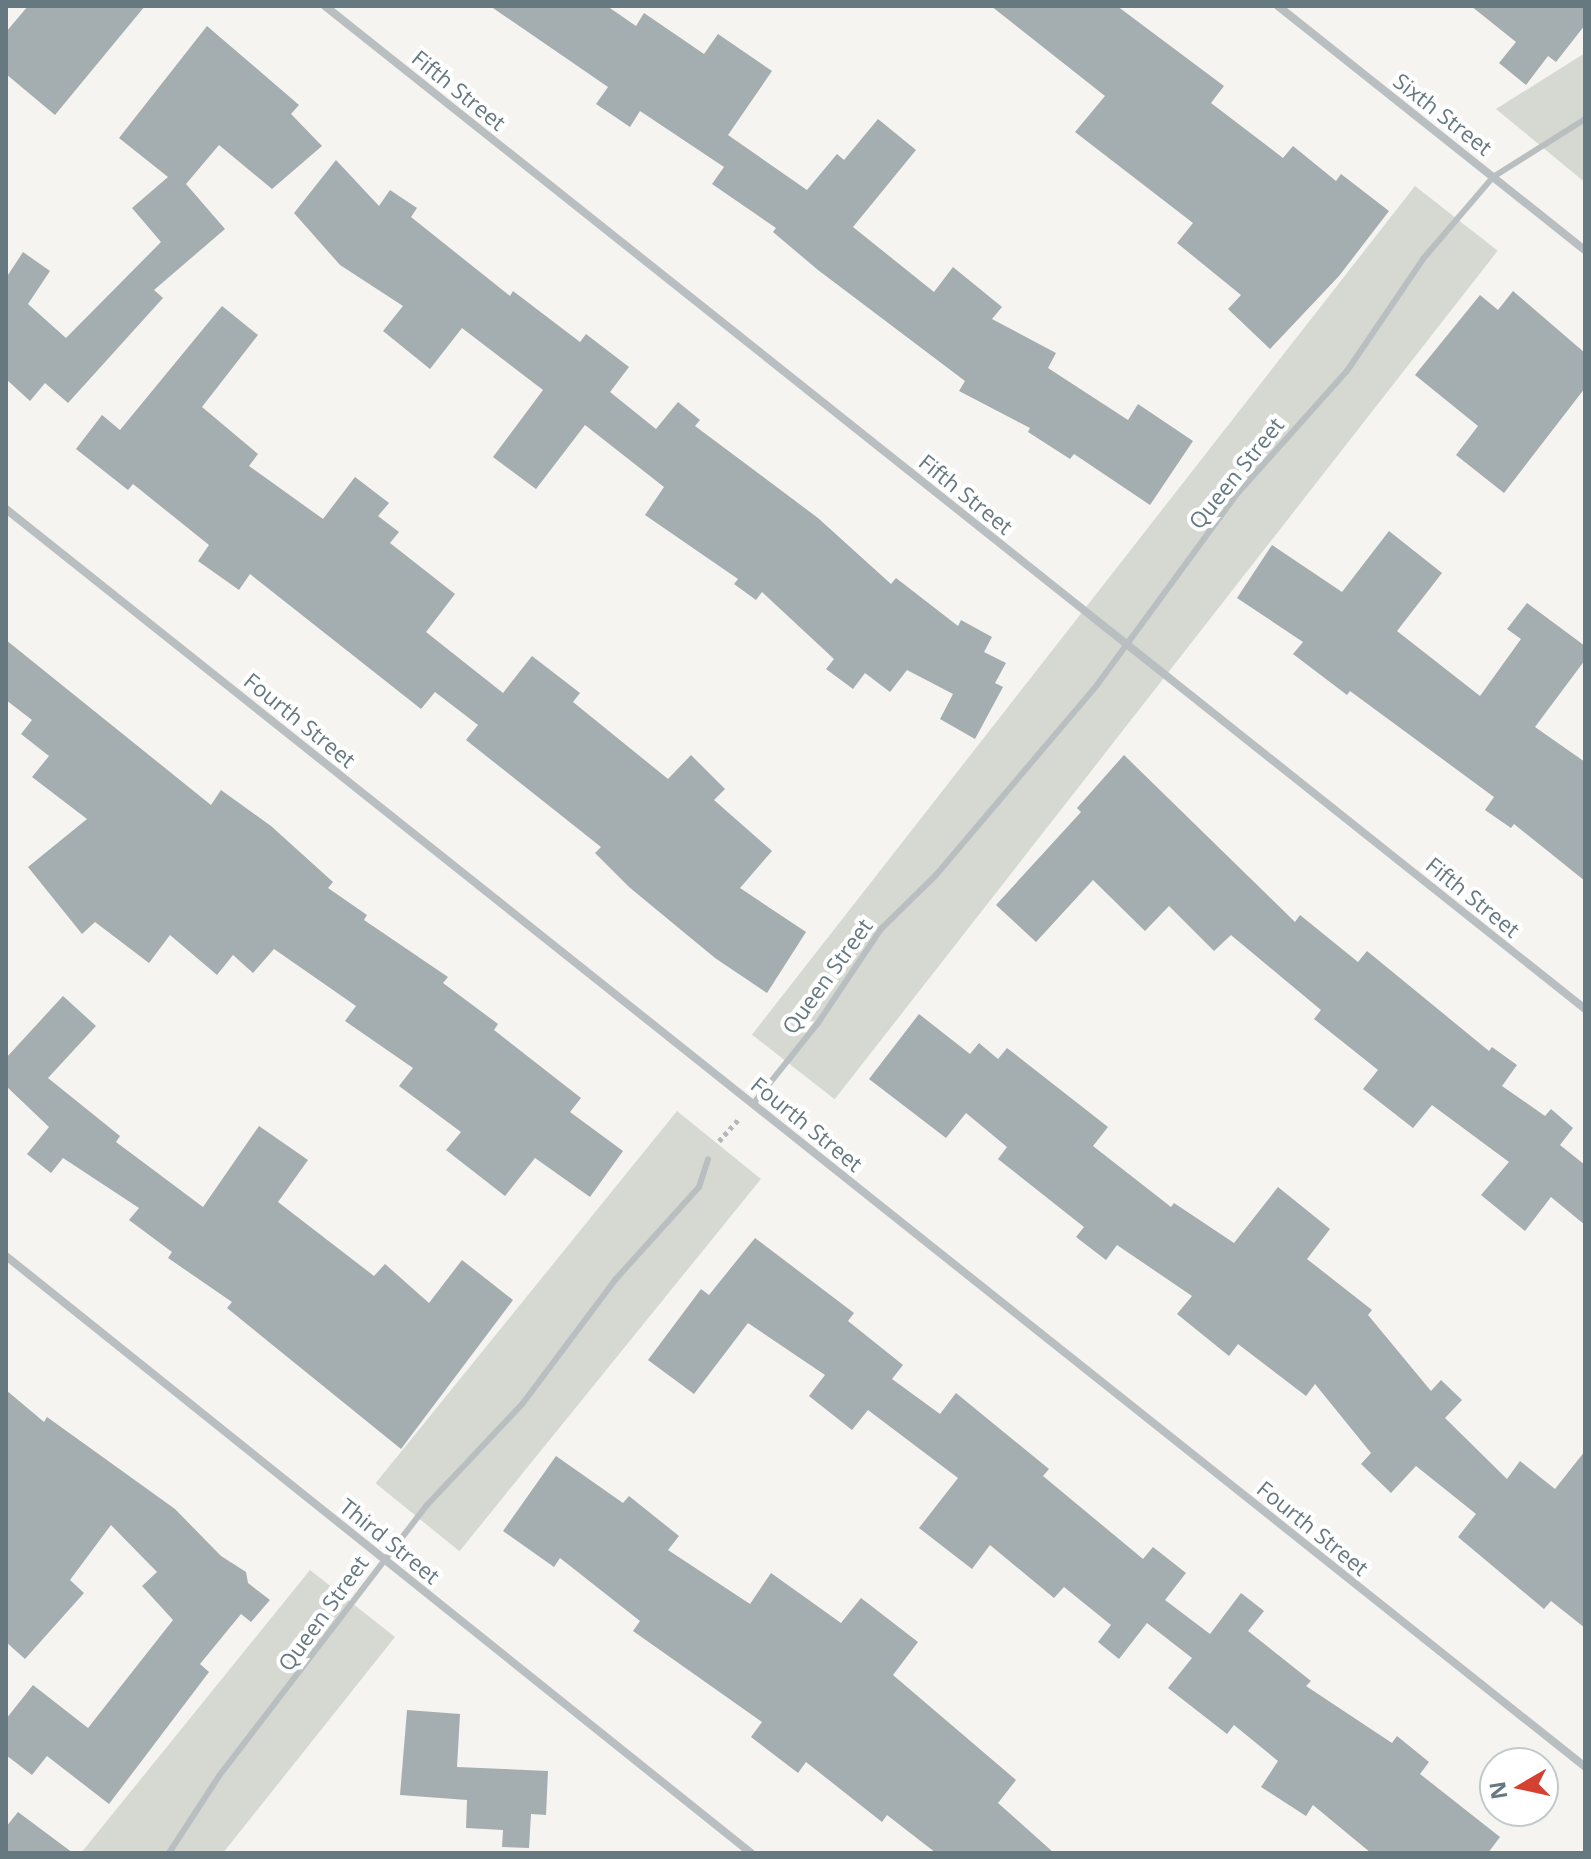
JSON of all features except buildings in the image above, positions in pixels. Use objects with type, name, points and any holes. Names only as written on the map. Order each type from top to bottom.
[{"type":"street","name":"Fifth Street","points":[[325,6],[1585,1009]]},
{"type":"street","name":"Sixth Street","points":[[1278,6],[1585,250]]},
{"type":"street","name":"Fourth Street","points":[[6,509],[1585,1767]]},
{"type":"street","name":"Third Street","points":[[6,1256],[751,1853]]},
{"type":"lane","name":"Queen Street","points":[[753,1104],[818,1023],[881,929],[936,875],[1128,646],[1236,495],[1347,371],[1423,259],[1493,177],[1585,119]]},
{"type":"lane","name":"Queen Street","points":[[169,1853],[219,1776],[427,1505],[523,1403],[615,1280],[699,1187],[708,1159]]},
{"type":"path","points":[[708,1159],[753,1104]]},
{"type":"shaded area","points":[[1585,53],[1585,178],[1582,180],[1496,109]]},
{"type":"shaded area","points":[[1415,186],[1498,251],[835,1099],[752,1035]]},
{"type":"shaded area","points":[[677,1111],[761,1179],[459,1551],[376,1483]]},
{"type":"shaded area","points":[[310,1570],[395,1637],[223,1853],[81,1853]]}]
